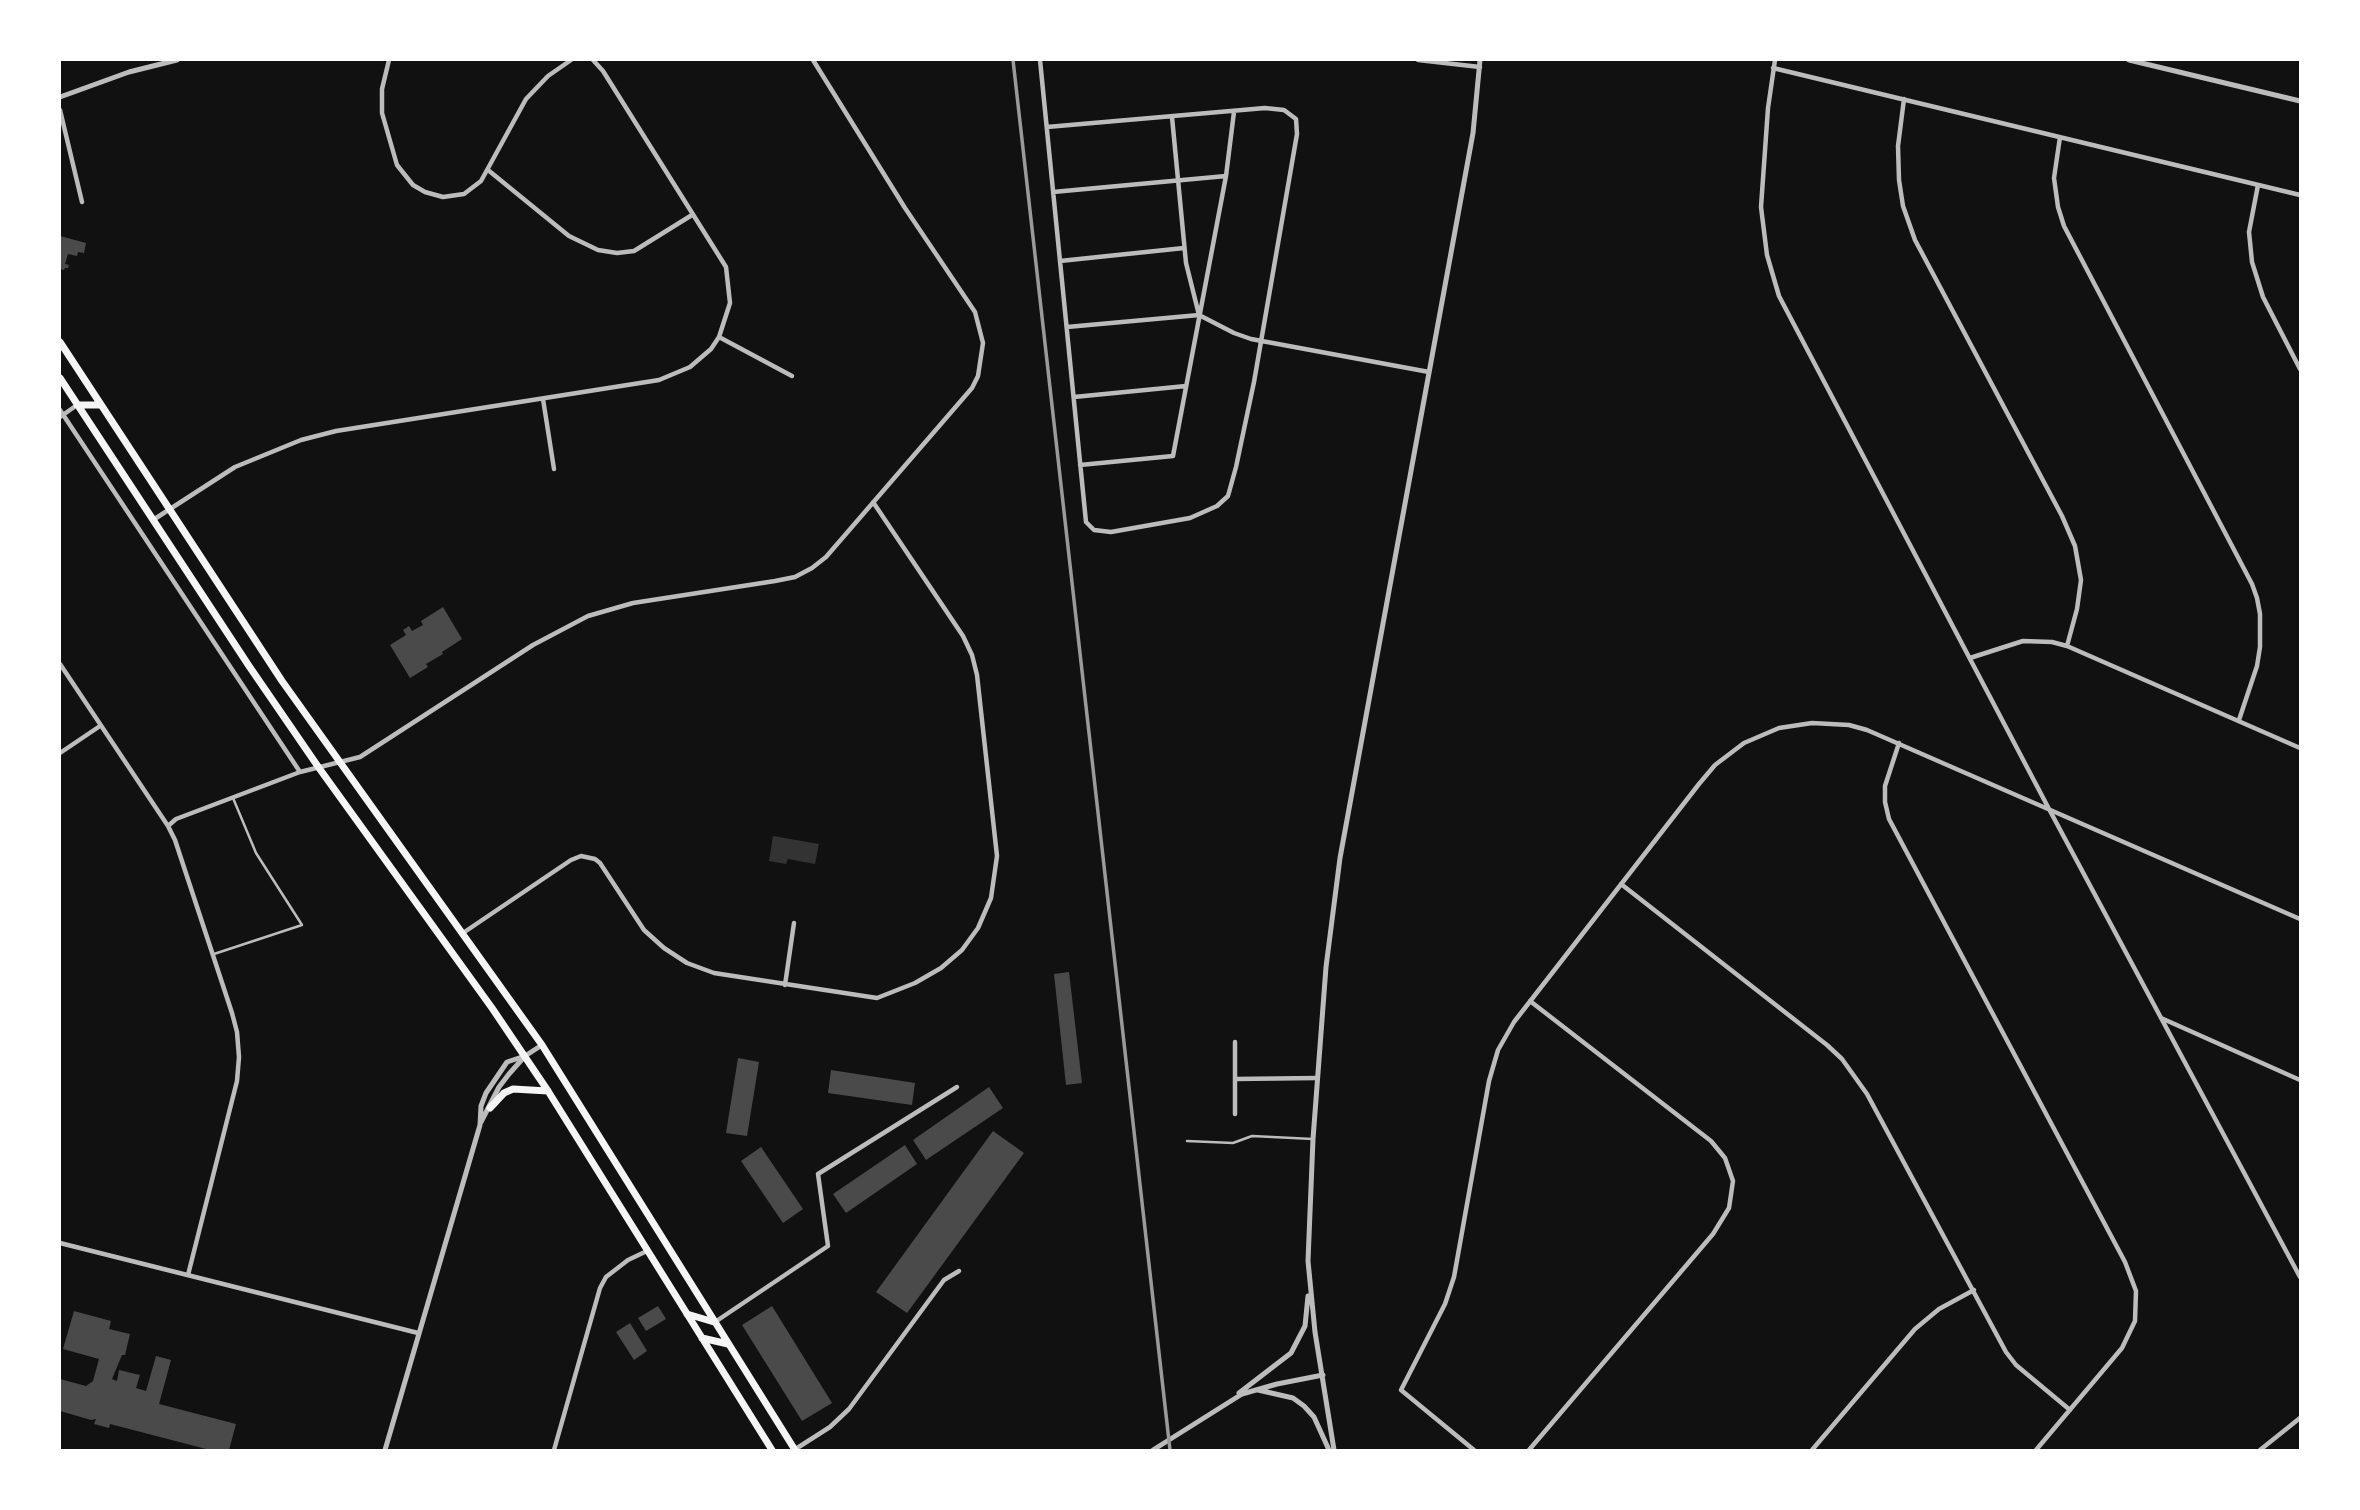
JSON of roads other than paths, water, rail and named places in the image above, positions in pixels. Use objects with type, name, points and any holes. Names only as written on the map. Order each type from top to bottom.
[{"type":"main road","points":[[60,342],[168,510],[340,762],[541,1045],[794,1450]]},
{"type":"main road","points":[[60,378],[152,521],[319,768],[525,1056],[772,1451]]},
{"type":"main road","points":[[77,405],[99,405]]},
{"type":"main road","points":[[490,1108],[504,1093],[513,1089],[548,1091]]},
{"type":"main road","points":[[687,1314],[715,1322]]},
{"type":"main road","points":[[702,1338],[728,1344]]},
{"type":"street","points":[[60,97],[129,72],[177,60]]},
{"type":"street","points":[[389,60],[382,89],[382,113],[397,165],[413,185],[443,197],[464,194],[481,181],[526,99],[548,76],[571,60]]},
{"type":"street","points":[[152,521],[235,467],[301,440],[336,431],[659,380],[675,375],[701,358],[719,337],[730,303],[726,267],[593,60]]},
{"type":"street","points":[[168,825],[176,819],[300,772],[360,757],[533,645],[588,617],[632,603],[795,576],[812,568],[826,557],[972,388],[978,376],[983,343],[975,313],[905,208],[813,60]]},
{"type":"street","points":[[1040,60],[1086,522],[1094,530],[1111,532],[1190,518],[1217,506],[1228,496],[1236,467],[1261,341],[1298,124],[1290,113],[1276,108],[1047,127]]},
{"type":"street","points":[[1153,1451],[1231,1399],[1291,1353],[1305,1326],[1313,1139],[1326,958],[1340,858],[1473,133],[1480,63],[1418,60]]},
{"type":"street","points":[[1775,60],[1761,207],[1763,237],[1776,286],[1797,333],[2049,809],[2301,1277]]},
{"type":"street","points":[[2129,60],[2149,62],[2301,101]]},
{"type":"street","points":[[1773,68],[2301,195]]},
{"type":"street","points":[[1904,99],[1898,146],[1899,180],[1903,206],[1915,240],[2062,516],[2075,547],[2081,580],[2077,609],[2067,646]]},
{"type":"street","points":[[60,110],[82,202]]},
{"type":"street","points":[[1080,465],[1173,456],[1226,176],[1234,112]]},
{"type":"street","points":[[1172,117],[1184,248],[1199,315]]},
{"type":"street","points":[[2060,137],[2054,178],[2064,226],[2252,583],[2257,598],[2260,647],[2257,666],[2239,720]]},
{"type":"street","points":[[488,170],[569,236],[598,250],[617,253],[634,251],[692,215]]},
{"type":"street","points":[[1053,192],[1226,176]]},
{"type":"street","points":[[2258,185],[2249,232],[2252,262],[2263,297],[2301,369]]},
{"type":"street","points":[[1060,261],[1184,248]]},
{"type":"street","points":[[1067,327],[1199,315],[1234,333],[1261,341],[1429,372]]},
{"type":"street","points":[[719,337],[792,376]]},
{"type":"street","points":[[1074,397],[1186,386]]},
{"type":"street","points":[[542,399],[554,469]]},
{"type":"street","points":[[77,405],[60,414],[300,772]]},
{"type":"street","points":[[463,933],[571,860],[581,856],[600,863],[644,930],[664,948],[687,963],[714,973],[877,998],[915,984],[941,968],[962,950],[985,913],[995,879],[997,856],[977,675],[972,655],[956,625],[873,502]]},
{"type":"street","points":[[1970,658],[2023,642],[2052,642],[2067,646],[2301,748]]},
{"type":"street","points":[[60,664],[168,825],[181,853],[239,1044],[238,1070],[188,1275]]},
{"type":"street","points":[[1474,1451],[1402,1390],[1445,1304],[1454,1277],[1493,1064],[1505,1036],[1715,765],[1752,739],[1788,726],[1830,723],[1867,730],[2301,919]]},
{"type":"street","points":[[60,753],[100,726]]},
{"type":"street","points":[[1899,743],[1885,786],[1889,819],[2125,1262],[2136,1291],[2137,1305],[2130,1334],[2122,1348],[2036,1451]]},
{"type":"street","points":[[1621,884],[1842,1059],[1867,1094],[1975,1290],[2006,1352],[2016,1365],[2070,1410]]},
{"type":"street","points":[[786,985],[794,923]]},
{"type":"street","points":[[1529,1451],[1713,1234],[1729,1208],[1733,1181],[1725,1158],[1711,1141],[1531,1001]]},
{"type":"street","points":[[2161,1018],[2301,1080]]},
{"type":"street","points":[[1235,1042],[1235,1114]]},
{"type":"street","points":[[480,1125],[499,1087],[525,1056],[541,1045]]},
{"type":"street","points":[[385,1451],[480,1125],[481,1106],[491,1083],[507,1062],[525,1056]]},
{"type":"street","points":[[1235,1079],[1317,1078]]},
{"type":"street","points":[[715,1322],[828,1246],[818,1174],[957,1087]]},
{"type":"street","points":[[60,1243],[418,1333]]},
{"type":"street","points":[[554,1451],[600,1288],[606,1277],[647,1250]]},
{"type":"street","points":[[794,1450],[830,1427],[849,1409],[944,1280],[959,1271]]},
{"type":"street","points":[[1308,1276],[1331,1451]]},
{"type":"street","points":[[1812,1451],[1915,1329],[1939,1309],[1975,1290]]},
{"type":"street","points":[[1231,1399],[1255,1390],[1323,1375]]},
{"type":"street","points":[[1255,1390],[1283,1394],[1304,1406],[1314,1417],[1331,1451]]},
{"type":"street","points":[[2260,1451],[2301,1418]]},
{"type":"lane","points":[[213,954],[302,925],[256,853],[233,798]]},
{"type":"lane","points":[[1187,1140],[1233,1143],[1252,1136],[1313,1139]]},
{"type":"railway","points":[[1013,60],[1170,1450]]}]
